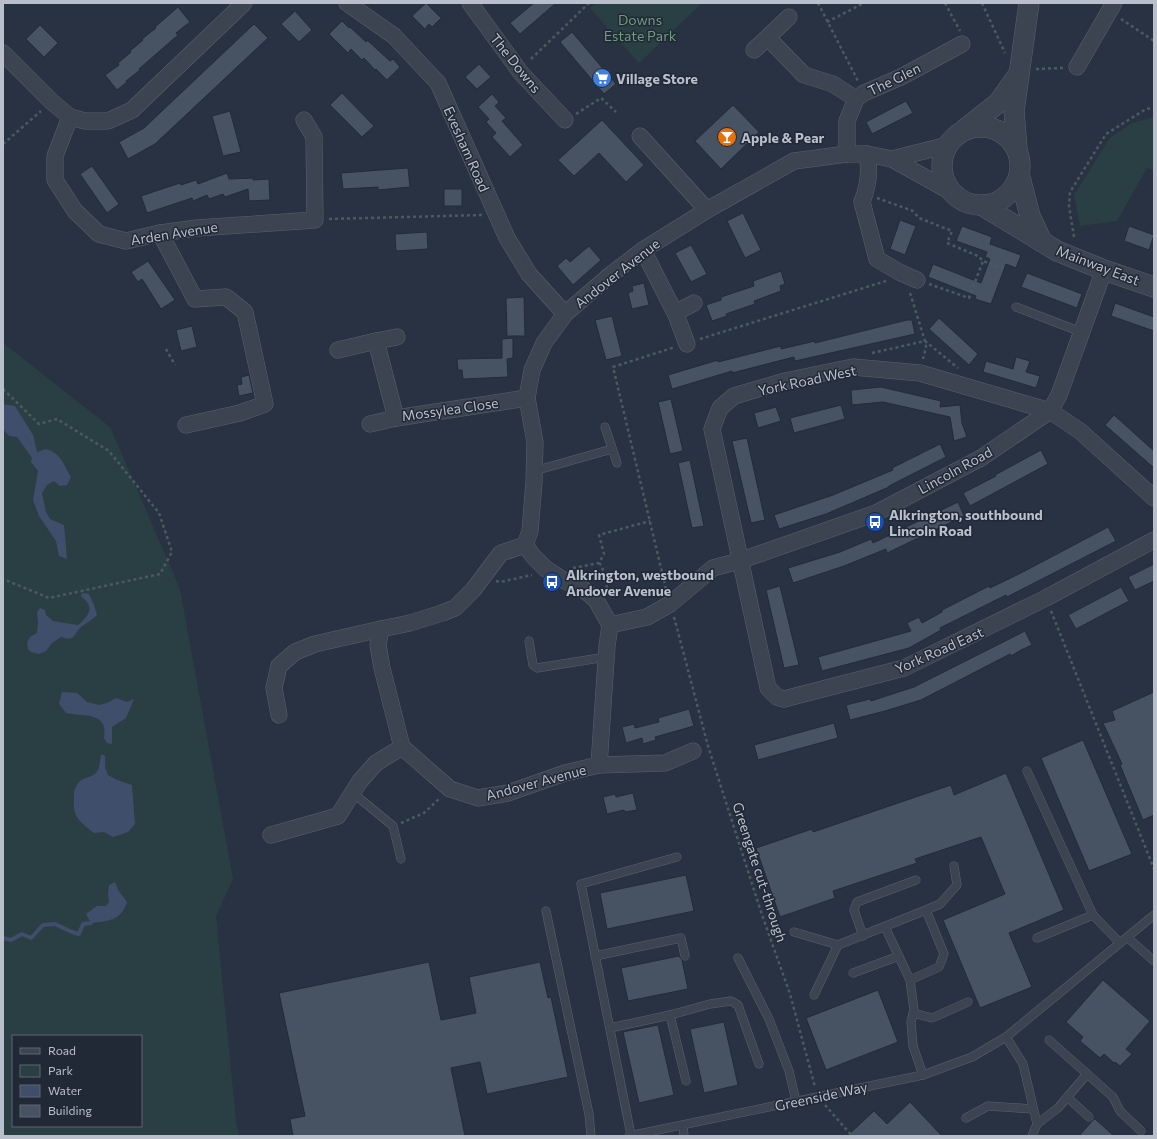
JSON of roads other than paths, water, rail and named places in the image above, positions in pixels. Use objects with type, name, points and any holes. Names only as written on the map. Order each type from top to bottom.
[{"type":"street","points":[[3,53],[52,102],[70,117],[85,121],[108,121],[132,110],[244,3]]},
{"type":"street","name":"Evesham Road","points":[[348,3],[394,36],[438,83],[507,238],[529,274],[565,314]]},
{"type":"street","name":"The Downs","points":[[470,3],[521,73],[566,120]]},
{"type":"street","points":[[1021,70],[998,103],[955,136],[948,145],[943,157],[942,170],[945,183],[953,193],[967,203],[983,206],[996,203],[1006,197],[1014,188],[1020,176],[1021,162],[1017,149],[1014,111],[1021,70],[1029,3]]},
{"type":"street","points":[[1077,67],[1111,7]]},
{"type":"street","points":[[754,50],[790,17]]},
{"type":"street","points":[[768,38],[804,75],[833,84],[860,96]]},
{"type":"street","name":"The Glen","points":[[847,154],[847,121],[860,96],[901,77],[962,44]]},
{"type":"street","name":"Arden Avenue","points":[[70,117],[55,156],[55,180],[75,211],[99,234],[126,241],[160,233],[198,228],[315,220],[314,137],[304,120]]},
{"type":"street","points":[[964,130],[976,126],[988,127],[1000,131],[1010,139],[1017,149]]},
{"type":"street","points":[[640,136],[707,210]]},
{"type":"street","name":"Andover Avenue","points":[[892,159],[948,145]]},
{"type":"street","name":"Andover Avenue","points":[[525,545],[530,531],[534,471],[535,442],[527,398],[532,370],[544,343],[565,314],[609,276],[643,250],[707,210],[794,161],[847,154],[867,154],[892,159],[953,193]]},
{"type":"street","points":[[867,154],[869,164],[866,194],[862,202],[877,259],[899,272],[917,280]]},
{"type":"street","name":"Mainway East","points":[[1020,176],[1030,216],[1042,242]]},
{"type":"street","name":"Mainway East","points":[[983,206],[1057,251],[1104,270],[1154,287]]},
{"type":"street","points":[[160,233],[195,299],[226,297],[245,312],[265,404],[240,413],[186,425]]},
{"type":"street","points":[[643,250],[675,312],[687,344]]},
{"type":"street","name":"Lincoln Road","points":[[610,625],[647,617],[670,604],[713,568],[876,513],[981,458],[1050,411],[1059,395],[1104,270]]},
{"type":"street","points":[[675,312],[694,303]]},
{"type":"street","points":[[338,350],[376,340],[397,337]]},
{"type":"street","name":"Mossylea Close","points":[[376,340],[396,418],[527,398]]},
{"type":"street","name":"York Road West","points":[[740,560],[712,430],[720,408],[734,396],[785,381],[853,367],[920,373],[1050,411]]},
{"type":"street","points":[[1050,411],[1080,431],[1154,498]]},
{"type":"street","points":[[370,424],[396,418]]},
{"type":"street","name":"York Road East","points":[[740,560],[768,688],[777,697],[784,699],[904,668],[1046,598],[1154,540]]},
{"type":"street","points":[[279,715],[274,688],[279,666],[295,652],[315,644],[410,623],[454,608],[473,590],[501,553],[525,545],[533,556],[546,569],[563,580],[583,589],[596,600],[610,625]]},
{"type":"street","name":"Andover Avenue","points":[[599,765],[606,657],[610,625]]},
{"type":"street","points":[[272,835],[338,816],[360,781],[376,763],[402,748],[382,668],[378,645],[381,629]]},
{"type":"street","name":"Andover Avenue","points":[[402,748],[450,789],[478,798],[508,793],[565,773],[599,765],[665,763],[692,751]]},
{"type":"lane","points":[[1016,307],[1081,332]]},
{"type":"lane","points":[[604,427],[617,463]]},
{"type":"lane","points":[[534,471],[612,449]]},
{"type":"lane","points":[[529,641],[533,665],[537,668],[606,657]]},
{"type":"lane","points":[[1028,771],[1093,915],[1120,943]]},
{"type":"lane","points":[[352,793],[394,826],[401,859]]},
{"type":"lane","points":[[630,1136],[581,884],[677,857]]},
{"type":"lane","points":[[794,932],[838,945],[886,927],[940,904],[957,885],[954,866]]},
{"type":"lane","points":[[863,936],[854,910],[857,902],[916,880]]},
{"type":"lane","points":[[910,980],[939,967],[944,954],[926,910]]},
{"type":"lane","points":[[546,911],[588,1114],[591,1136]]},
{"type":"lane","points":[[1037,938],[1093,915]]},
{"type":"lane","name":"Greenside Way","points":[[630,1136],[923,1075],[972,1056],[1006,1037],[1128,938],[1154,915]]},
{"type":"lane","points":[[886,927],[910,980],[914,1010],[911,1022],[913,1046],[923,1075]]},
{"type":"lane","points":[[595,956],[681,938],[685,956]]},
{"type":"lane","points":[[1128,938],[1154,961]]},
{"type":"lane","points":[[814,995],[838,945]]},
{"type":"lane","points":[[853,973],[899,956]]},
{"type":"lane","points":[[738,958],[769,1020],[789,1071],[796,1102]]},
{"type":"lane","points":[[610,1028],[670,1016],[710,1004],[731,1000],[738,1005],[759,1064]]},
{"type":"lane","points":[[913,1013],[932,1018],[968,1002]]},
{"type":"lane","points":[[670,1016],[686,1081]]},
{"type":"lane","points":[[1006,1037],[1023,1064],[1037,1124]]},
{"type":"lane","points":[[1049,1040],[1113,1097],[1120,1111],[1141,1131]]},
{"type":"lane","points":[[1032,1136],[1037,1124],[1058,1108],[1087,1074]]},
{"type":"lane","points":[[1067,1097],[1089,1117]]},
{"type":"lane","points":[[966,1118],[988,1106],[1033,1108]]},
{"type":"lane","points":[[683,1125],[684,1136]]},
{"type":"water","points":[[3,404],[15,406],[33,435],[37,452],[46,449],[56,454],[62,460],[71,477],[67,485],[60,486],[54,481],[47,485],[42,493],[46,512],[50,519],[64,525],[67,559],[59,556],[56,541],[39,516],[33,500],[38,471],[31,462],[32,458],[17,437],[9,436],[3,429]]},
{"type":"water","points":[[82,593],[89,594],[97,615],[81,627],[72,638],[61,637],[52,643],[46,651],[39,654],[31,652],[28,649],[27,643],[30,637],[37,633],[37,612],[40,608],[45,610],[46,615],[53,621],[78,625],[86,618],[89,611],[88,604],[81,596]]},
{"type":"water","points":[[62,692],[77,693],[87,702],[99,705],[116,698],[127,702],[134,699],[126,718],[112,727],[112,744],[107,743],[104,738],[103,723],[99,719],[66,713],[59,704]]},
{"type":"water","points":[[101,754],[105,756],[105,767],[108,775],[132,785],[135,824],[128,832],[113,837],[104,832],[94,833],[81,822],[74,810],[74,795],[76,787],[80,781],[97,772]]},
{"type":"water","points":[[115,882],[118,890],[127,902],[124,908],[121,913],[113,919],[91,923],[86,914],[97,906],[106,906],[109,902],[109,885]]},
{"type":"waterway","points":[[3,938],[11,940],[22,934],[31,938],[43,925],[55,924],[79,934],[83,924],[91,923]]},
{"type":"place","name":"Village Store","points":[[602,78]]},
{"type":"place","name":"Apple & Pear","points":[[727,137]]},
{"type":"place","name":"Alkrington, southbound Lincoln Road","points":[[875,522]]},
{"type":"place","name":"Alkrington, westbound Andover Avenue","points":[[552,582]]},
{"type":"park label","name":"Downs Estate Park","points":[[640,28]]}]
